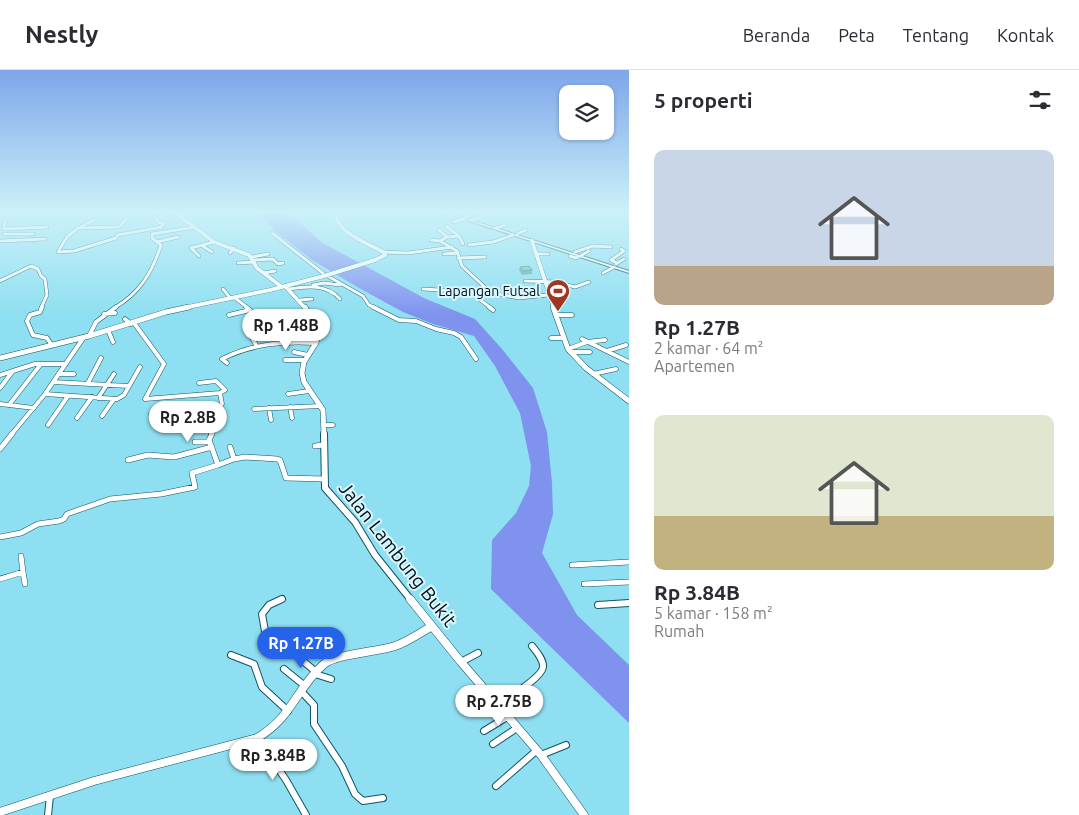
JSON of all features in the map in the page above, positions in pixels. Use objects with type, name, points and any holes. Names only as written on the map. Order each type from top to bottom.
[{"type":"main road","points":[[550,246],[575,252],[599,264],[615,265]]},
{"type":"main road","points":[[552,246],[629,271]]},
{"type":"street","points":[[62,246],[58,252],[74,251],[91,246]]},
{"type":"street","points":[[0,449],[45,394],[90,330],[104,314],[128,300],[146,281],[160,246]]},
{"type":"street","points":[[198,246],[191,248],[199,256]]},
{"type":"street","points":[[202,246],[212,252]]},
{"type":"street","points":[[227,246],[234,248],[253,260],[256,266],[264,273],[300,300],[308,311],[318,332],[316,343],[306,358],[302,370],[302,378],[309,391],[322,406]]},
{"type":"street","points":[[288,246],[314,267],[363,296],[374,308],[399,320],[416,321],[461,337],[476,359]]},
{"type":"street","points":[[371,246],[384,252],[410,253],[452,247],[458,253],[462,266],[491,293]]},
{"type":"street","points":[[533,246],[539,276],[544,282],[569,350],[593,374],[629,401]]},
{"type":"street","points":[[575,252],[593,246],[611,247]]},
{"type":"street","points":[[230,253],[234,248]]},
{"type":"street","points":[[615,265],[611,260],[624,252],[620,249]]},
{"type":"street","points":[[0,358],[132,324],[166,312],[286,288],[375,260],[385,255],[384,252]]},
{"type":"street","points":[[570,256],[576,258],[589,252]]},
{"type":"street","points":[[444,254],[458,253]]},
{"type":"street","points":[[253,260],[268,254]]},
{"type":"street","points":[[536,254],[548,254]]},
{"type":"street","points":[[458,258],[484,257]]},
{"type":"street","points":[[238,262],[273,259],[278,264],[283,263]]},
{"type":"street","points":[[603,272],[624,259]]},
{"type":"street","points":[[0,281],[31,266],[38,269],[44,279],[47,295],[40,312],[30,316],[27,321],[33,335],[47,338],[51,344]]},
{"type":"street","points":[[264,273],[275,271]]},
{"type":"street","points":[[525,281],[575,287],[589,282]]},
{"type":"street","points":[[286,288],[324,283],[347,286]]},
{"type":"street","points":[[309,286],[330,291],[340,299]]},
{"type":"street","points":[[223,289],[233,299],[250,310],[229,315]]},
{"type":"street","points":[[423,289],[491,293],[519,298],[548,294]]},
{"type":"street","points":[[472,292],[493,310]]},
{"type":"street","points":[[300,300],[312,299]]},
{"type":"street","points":[[274,323],[297,323],[297,313],[308,311]]},
{"type":"street","points":[[104,314],[115,313]]},
{"type":"street","points":[[556,315],[572,315]]},
{"type":"street","points":[[125,319],[132,324],[164,364],[147,394],[146,400],[220,393],[225,390],[218,382],[199,383]]},
{"type":"street","points":[[108,330],[113,342]]},
{"type":"street","points":[[250,336],[256,345]]},
{"type":"street","points":[[551,338],[563,338]]},
{"type":"street","points":[[582,339],[629,362]]},
{"type":"street","points":[[569,350],[588,342],[605,340]]},
{"type":"street","points":[[227,363],[222,359],[256,345],[273,342],[316,343]]},
{"type":"street","points":[[607,352],[626,345]]},
{"type":"street","points":[[569,350],[590,352]]},
{"type":"street","points":[[294,352],[306,358]]},
{"type":"street","points":[[88,383],[101,358]]},
{"type":"street","points":[[285,360],[306,358]]},
{"type":"street","points":[[0,375],[41,364],[66,364]]},
{"type":"street","points":[[8,405],[41,364]]},
{"type":"street","points":[[45,394],[114,399],[122,397],[140,367]]},
{"type":"street","points":[[580,369],[586,368]]},
{"type":"street","points":[[593,374],[616,369]]},
{"type":"street","points":[[0,388],[13,371]]},
{"type":"street","points":[[59,374],[74,374]]},
{"type":"street","points":[[98,398],[114,374]]},
{"type":"street","points":[[53,382],[129,386]]},
{"type":"street","points":[[288,394],[309,391]]},
{"type":"street","points":[[151,414],[222,405],[220,393]]},
{"type":"street","points":[[48,426],[68,396]]},
{"type":"street","points":[[77,418],[92,397]]},
{"type":"street","points":[[102,416],[114,399]]},
{"type":"street","points":[[0,404],[34,408]]},
{"type":"street","points":[[254,409],[322,406]]},
{"type":"street","name":"Jalan Lambung Bukit","points":[[322,406],[326,488],[355,522],[375,556],[497,706],[538,753],[571,794],[584,815]]},
{"type":"street","points":[[290,407],[292,418]]},
{"type":"street","points":[[208,408],[212,433],[211,444],[218,465]]},
{"type":"street","points":[[269,408],[270,420]]},
{"type":"street","points":[[324,425],[333,425]]},
{"type":"street","points":[[195,442],[211,444]]},
{"type":"street","points":[[128,460],[148,456],[174,457],[211,444]]},
{"type":"street","points":[[315,446],[323,445]]},
{"type":"street","points":[[230,447],[234,459]]},
{"type":"street","points":[[0,537],[21,533],[38,524],[59,521],[64,519],[67,514],[104,501],[161,494],[194,487],[192,473],[245,457],[280,460],[286,478],[325,479]]},
{"type":"street","points":[[22,556],[25,584]]},
{"type":"street","points":[[572,565],[629,562]]},
{"type":"street","points":[[0,579],[23,572]]},
{"type":"street","points":[[584,584],[629,582]]},
{"type":"street","points":[[282,600],[269,605],[262,614],[268,642],[273,647],[292,652],[314,673],[331,679]]},
{"type":"street","points":[[598,605],[629,603]]},
{"type":"street","points":[[0,812],[50,794],[135,769],[232,746],[257,738],[277,725],[302,688],[325,663],[334,659],[401,644],[432,626]]},
{"type":"street","points":[[497,706],[537,677],[542,670],[542,662],[532,646]]},
{"type":"street","points":[[461,662],[478,654]]},
{"type":"street","points":[[231,655],[254,664],[258,672],[258,682],[288,711]]},
{"type":"street","points":[[284,670],[302,688],[314,704],[314,724],[342,766],[355,794],[363,801],[383,798]]},
{"type":"street","points":[[484,732],[507,718]]},
{"type":"street","points":[[493,744],[517,728]]},
{"type":"street","points":[[257,738],[286,780],[306,815]]},
{"type":"street","points":[[496,786],[538,753],[566,745]]},
{"type":"street","points":[[48,815],[50,794]]},
{"type":"water","points":[[294,246],[328,246],[424,298],[475,319],[533,388],[547,432],[552,483],[553,514],[542,553],[577,615],[629,665],[629,723],[491,589],[492,540],[516,513],[529,486],[531,466],[520,413],[495,366],[474,336],[433,324],[403,312],[312,260]]},
{"type":"building","points":[[529,266],[532,270],[523,271],[520,267]]},
{"type":"place","name":"Lapangan Futsal","points":[[558,312]]}]
